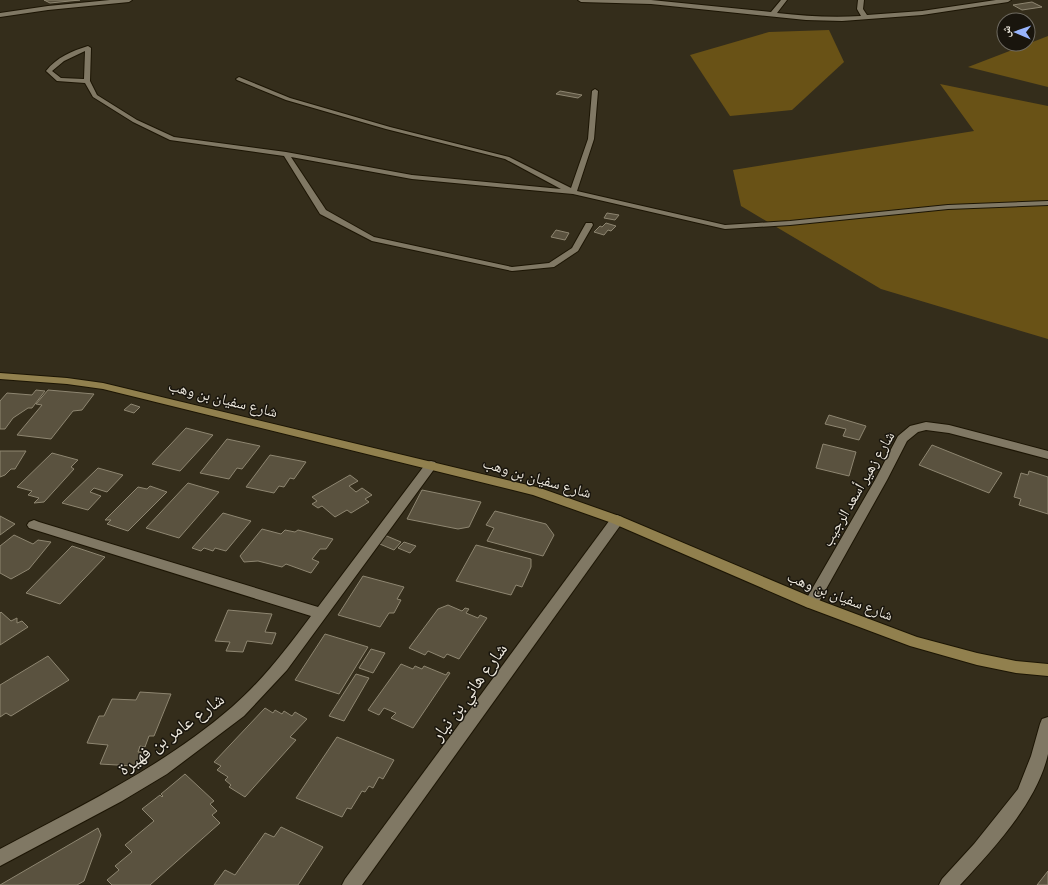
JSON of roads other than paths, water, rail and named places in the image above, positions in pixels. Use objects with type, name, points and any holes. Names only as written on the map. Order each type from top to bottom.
[{"type":"street","points":[[0,15],[48,8],[129,0]]},
{"type":"street","points":[[581,0],[625,0],[822,19],[865,18],[922,13],[1008,0]]},
{"type":"street","points":[[773,14],[784,0]]},
{"type":"street","points":[[861,0],[860,9],[865,18]]},
{"type":"street","name":"شارع سفيان بن وهب","points":[[1,378],[67,381],[103,386],[536,491],[617,520],[811,603],[915,642],[977,659],[1016,667],[1048,670]]},
{"type":"street","name":"شارع زهير أسعد الرجيب","points":[[811,603],[881,480],[902,439],[914,429],[926,426],[949,429],[1048,455]]},
{"type":"street","name":"شارع عامر بن فهيرة","points":[[0,858],[116,796],[161,769],[238,711],[282,666],[431,465]]},
{"type":"street","name":"شارع هاني بن نيار","points":[[351,885],[617,520]]},
{"type":"street","points":[[34,525],[320,613]]},
{"type":"street","points":[[948,885],[980,850],[1025,793],[1039,756],[1048,724]]},
{"type":"lane","points":[[87,81],[59,80],[49,71],[56,62],[68,55],[88,48],[87,81],[95,96],[135,121],[172,139],[286,154],[412,177],[572,192],[725,227],[790,223],[948,207],[1048,203]]},
{"type":"lane","points":[[238,79],[296,101],[388,128],[507,158],[572,192]]},
{"type":"lane","points":[[572,192],[591,139],[595,91]]},
{"type":"lane","points":[[286,154],[323,212],[372,239],[512,269],[551,265],[575,249],[589,225]]}]
